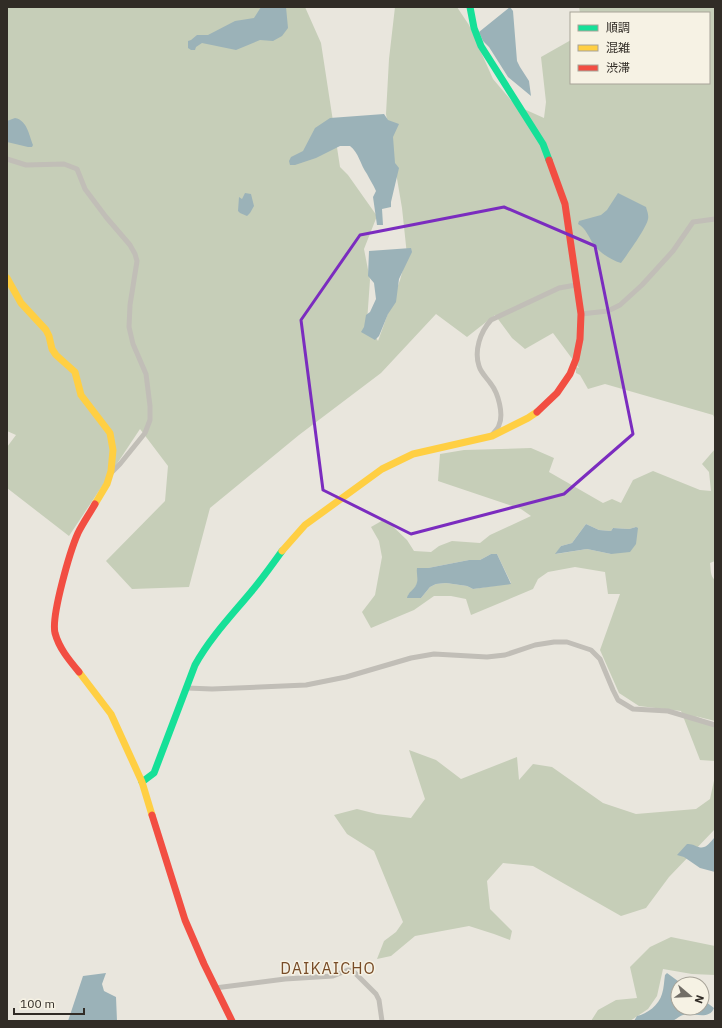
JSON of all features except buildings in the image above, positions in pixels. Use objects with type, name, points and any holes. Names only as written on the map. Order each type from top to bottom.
[{"type":"street","points":[[142,782],[154,773],[188,688],[194,665],[202,652],[220,628],[252,591],[286,546],[305,525],[382,469],[413,454],[492,436],[528,418],[541,409],[557,393],[570,374],[576,359],[580,339],[581,314],[565,204],[543,144],[481,46],[474,28],[470,7]]},
{"type":"street","points":[[7,159],[30,165],[64,164],[76,169],[85,189],[130,245],[135,254],[137,267],[130,305],[129,327],[133,344],[146,374],[150,406],[150,420],[145,432],[120,464],[110,474]]},
{"type":"street","points":[[581,314],[608,311],[620,305],[642,285],[673,251],[693,222],[715,219]]},
{"type":"street","points":[[7,278],[21,303],[46,330],[52,349],[56,355],[75,372],[81,396],[110,434],[113,450],[110,474],[107,484],[79,531],[71,550],[54,619],[54,633],[63,652],[111,714],[142,782],[185,920],[215,988],[232,1021]]},
{"type":"street","points":[[492,436],[500,424],[500,413],[496,393],[492,384],[482,371],[478,361],[478,349],[484,327],[491,320],[559,288],[576,285]]},
{"type":"street","points":[[188,688],[212,689],[306,685],[346,677],[411,658],[434,654],[487,657],[505,655],[535,645],[554,642],[567,642],[591,650],[600,659],[618,700],[633,709],[668,711],[715,725]]},
{"type":"street","points":[[215,988],[333,976],[348,970],[353,970],[376,994],[379,1000],[380,1021]]},
{"type":"highlighted area","points":[[504,207],[595,246],[633,434],[564,494],[411,534],[323,490],[301,320],[360,235]]},
{"type":"green space","points":[[7,7],[305,7],[321,43],[340,167],[348,175],[377,216],[364,249],[370,280],[367,322],[378,341],[400,280],[407,255],[402,208],[386,114],[389,59],[395,7],[457,7],[469,25],[493,79],[515,105],[544,118],[546,102],[541,57],[570,41],[570,84],[710,84],[710,12],[580,12],[579,7],[715,7],[715,419],[713,415],[605,384],[588,389],[580,375],[576,373],[576,367],[579,368],[553,333],[525,349],[512,338],[495,315],[467,337],[436,314],[381,373],[299,435],[210,508],[189,587],[132,589],[106,561],[165,501],[168,466],[140,429],[69,536],[7,488],[7,447],[16,435],[7,431]]},
{"type":"green space","points":[[531,448],[554,458],[549,472],[603,503],[612,499],[621,503],[633,480],[653,471],[700,490],[711,491],[709,472],[702,464],[715,449],[715,561],[710,563],[711,575],[715,580],[715,721],[695,716],[715,724],[715,761],[700,760],[681,711],[639,706],[619,693],[600,650],[620,594],[608,594],[605,572],[575,567],[548,572],[538,579],[533,589],[471,615],[466,599],[451,596],[434,596],[414,610],[371,628],[362,612],[375,595],[382,557],[379,541],[371,527],[385,519],[407,540],[414,551],[431,552],[439,546],[452,541],[480,543],[490,535],[531,516],[521,509],[438,481],[440,454],[464,450]],"holes":[[[586,524],[599,530],[611,531],[613,528],[629,529],[636,527],[611,554],[587,549],[556,554],[561,546],[572,543]],[[491,554],[497,554],[511,583],[473,589],[467,586],[446,583],[436,584],[430,587],[421,598],[408,595],[415,588],[417,583],[417,568],[428,568],[469,560],[480,560]]]},
{"type":"green space","points":[[409,750],[436,760],[461,779],[517,757],[519,780],[533,764],[552,767],[603,803],[636,814],[696,809],[710,799],[715,776],[715,829],[669,877],[646,908],[621,916],[533,866],[503,863],[487,881],[490,909],[512,931],[510,940],[469,926],[415,936],[391,956],[377,959],[384,941],[396,932],[403,922],[374,851],[347,834],[334,815],[357,809],[377,814],[411,818],[425,799]]},
{"type":"green space","points":[[671,937],[715,946],[715,975],[692,974],[663,969],[657,996],[648,1009],[630,1021],[591,1021],[598,1010],[616,1000],[637,998],[630,967],[650,947]]},
{"type":"water","points":[[261,7],[286,7],[288,28],[282,36],[273,41],[260,40],[236,50],[202,43],[196,47],[195,50],[188,48],[188,41],[197,35],[208,35],[235,21],[254,18]]},
{"type":"water","points":[[510,7],[513,11],[517,61],[529,81],[531,96],[508,77],[489,47],[483,41],[479,32]]},
{"type":"water","points":[[384,114],[388,120],[399,124],[393,137],[395,163],[399,168],[391,207],[382,209],[383,225],[377,225],[373,197],[376,191],[357,155],[350,146],[340,146],[316,158],[295,165],[290,165],[289,161],[291,157],[303,151],[315,128],[330,118]]},
{"type":"water","points":[[15,118],[19,119],[25,125],[33,145],[32,147],[7,142],[7,121]]},
{"type":"water","points":[[245,193],[251,194],[254,206],[247,216],[238,211],[239,197],[242,199]]},
{"type":"water","points":[[618,193],[646,207],[648,216],[647,223],[621,263],[599,251],[585,231],[578,224],[579,221],[601,215],[607,210]]},
{"type":"water","points":[[411,248],[412,252],[399,279],[396,302],[388,314],[379,336],[375,340],[361,332],[364,327],[366,315],[370,312],[376,299],[374,283],[368,276],[369,251]]},
{"type":"water","points":[[586,524],[599,530],[611,531],[613,528],[629,529],[636,527],[638,528],[636,544],[630,552],[611,554],[587,549],[555,554],[561,546],[572,543]]},
{"type":"water","points":[[491,554],[497,554],[511,584],[473,589],[467,586],[446,583],[436,584],[430,587],[421,598],[407,598],[417,583],[417,568],[428,568],[469,560],[480,560]]},
{"type":"water","points":[[715,837],[715,872],[700,868],[684,857],[677,855],[687,844],[704,847]]},
{"type":"water","points":[[106,973],[102,984],[104,991],[116,997],[117,1021],[68,1021],[83,976]]},
{"type":"water","points":[[667,973],[671,976],[670,1016],[680,1016],[668,1022],[634,1021],[637,1016],[649,1011],[658,1002],[664,987],[665,975]]},
{"type":"water","points":[[710,1005],[714,1008],[710,1013]]},
{"type":"traffic: fast","points":[[470,7],[474,28],[481,46],[543,144],[549,160]]},
{"type":"traffic: fast","points":[[142,782],[154,773],[195,665],[201,655],[214,636],[259,582],[282,551]]},
{"type":"traffic: slow","points":[[7,278],[21,303],[46,330],[52,349],[56,355],[75,372],[81,395],[110,433],[113,450],[111,471],[107,484],[95,504]]},
{"type":"traffic: slow","points":[[282,551],[305,525],[382,469],[413,454],[492,436],[537,412]]},
{"type":"traffic: slow","points":[[79,672],[111,714],[142,782],[152,815]]},
{"type":"traffic: jam","points":[[537,412],[557,393],[570,374],[576,359],[580,339],[581,314],[565,204],[549,160]]},
{"type":"traffic: jam","points":[[79,672],[59,644],[55,633],[56,613],[58,599],[70,554],[78,533],[95,504]]},
{"type":"traffic: jam","points":[[152,815],[185,920],[204,964],[232,1021]]},
{"type":"district","name":"DAIKAICHO","points":[[328,968]]}]
